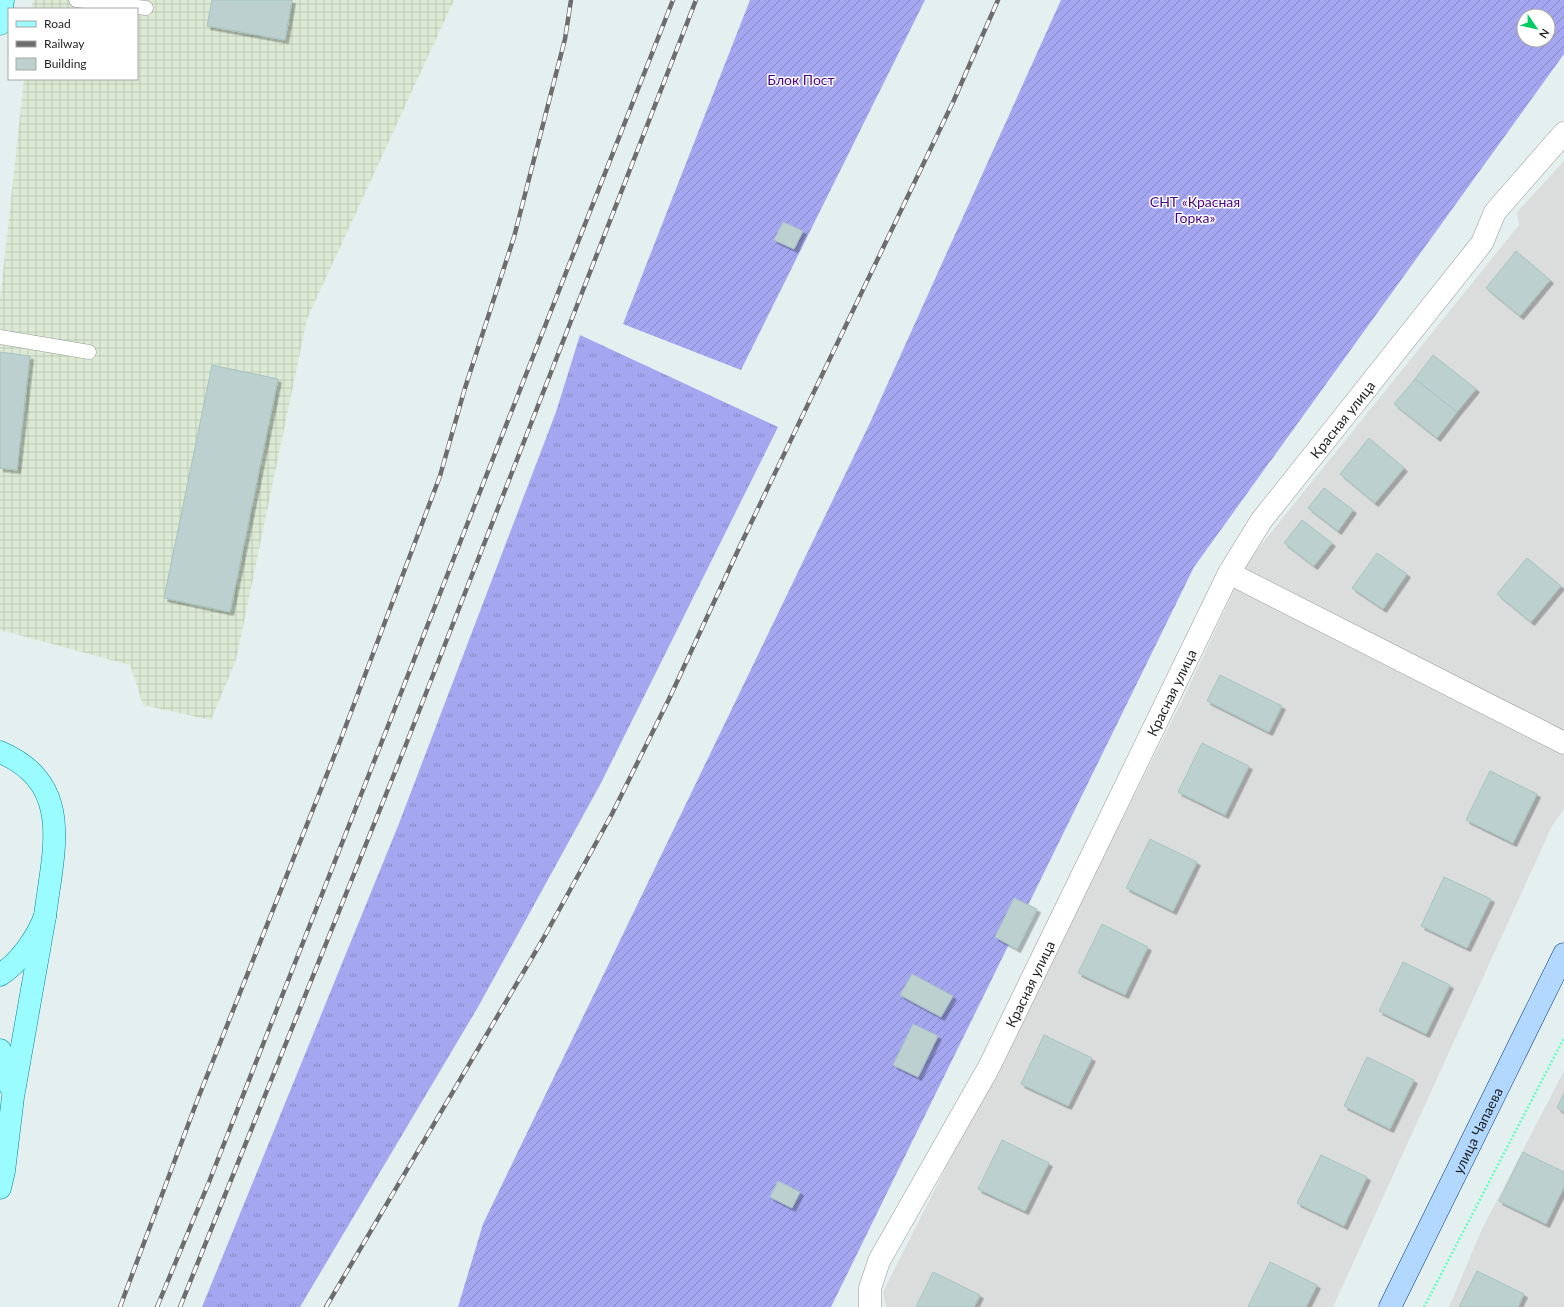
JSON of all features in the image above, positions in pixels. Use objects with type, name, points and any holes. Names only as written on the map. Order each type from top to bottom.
[{"type":"main road","points":[[0,24],[4,0]]},
{"type":"main road","points":[[0,1188],[4,1171],[13,1097],[45,916],[56,835],[54,815],[49,796],[37,777],[6,753]]},
{"type":"main road","points":[[0,975],[33,941],[45,916]]},
{"type":"main road","points":[[0,1050],[4,1059],[13,1097]]},
{"type":"street","name":"Красная улица","points":[[870,1307],[870,1288],[879,1261],[989,1067],[1229,573],[1261,521],[1482,243],[1495,212],[1564,133]]},
{"type":"street","points":[[1229,573],[1564,743]]},
{"type":"street","name":"улица Чапаева","points":[[1390,1307],[1564,954]]},
{"type":"lane","points":[[76,0],[146,8]]},
{"type":"lane","points":[[0,337],[89,352]]},
{"type":"path","points":[[1424,1307],[1564,1038]]},
{"type":"shaded area","points":[[33,0],[454,0],[307,319],[236,660],[211,720],[143,705],[130,665],[0,630],[0,301],[24,80],[138,80],[138,8],[32,8]]},
{"type":"shaded area","points":[[1564,161],[1564,809],[1552,826],[1333,1307],[886,1307],[883,1292],[1184,697],[1248,561],[1519,225],[1517,212]]},
{"type":"shaded area","points":[[1564,1071],[1564,1307],[1449,1307],[1482,1229]]},
{"type":"green space","name":"Блок Пост","points":[[750,0],[925,0],[741,370],[623,324]]},
{"type":"green space","name":"СНТ «Красная Горка»","points":[[1061,0],[1564,0],[1564,54],[1194,567],[831,1307],[458,1307],[483,1224],[869,425]]},
{"type":"green space","points":[[580,335],[778,427],[601,783],[478,1007],[300,1307],[202,1307],[398,826],[556,412]]},
{"type":"building","points":[[212,0],[292,0],[285,40],[207,26]]},
{"type":"building","points":[[783,222],[803,231],[794,249],[774,240]]},
{"type":"building","points":[[1516,251],[1550,280],[1520,316],[1486,288]]},
{"type":"building","points":[[0,352],[30,356],[17,470],[0,468]]},
{"type":"building","points":[[1433,355],[1476,389],[1457,412],[1415,379]]},
{"type":"building","points":[[212,365],[278,379],[230,612],[164,598]]},
{"type":"building","points":[[1415,379],[1457,412],[1437,438],[1394,404]]},
{"type":"building","points":[[1369,438],[1404,468],[1375,503],[1340,474]]},
{"type":"building","points":[[1324,488],[1353,510],[1338,531],[1308,508]]},
{"type":"building","points":[[1302,520],[1332,543],[1314,566],[1284,543]]},
{"type":"building","points":[[1377,553],[1407,574],[1383,609],[1352,588]]},
{"type":"building","points":[[1527,558],[1561,586],[1531,622],[1497,594]]},
{"type":"building","points":[[1220,675],[1282,706],[1269,732],[1207,701]]},
{"type":"building","points":[[1202,743],[1249,766],[1225,815],[1178,792]]},
{"type":"building","points":[[1490,771],[1537,794],[1513,843],[1466,820]]},
{"type":"building","points":[[1150,839],[1197,862],[1173,911],[1126,888]]},
{"type":"building","points":[[1444,877],[1491,899],[1467,948],[1421,926]]},
{"type":"building","points":[[1014,898],[1037,909],[1017,949],[995,937]]},
{"type":"building","points":[[1102,924],[1148,947],[1125,995],[1078,973]]},
{"type":"building","points":[[1403,962],[1450,985],[1426,1034],[1379,1011]]},
{"type":"building","points":[[912,974],[953,996],[941,1017],[900,995]]},
{"type":"building","points":[[913,1024],[938,1036],[918,1077],[893,1065]]},
{"type":"building","points":[[1044,1035],[1092,1058],[1068,1106],[1021,1084]]},
{"type":"building","points":[[1367,1057],[1414,1080],[1390,1129],[1344,1106]]},
{"type":"building","points":[[1564,1093],[1564,1112],[1557,1108]]},
{"type":"building","points":[[1002,1140],[1049,1163],[1025,1211],[978,1189]]},
{"type":"building","points":[[1523,1152],[1564,1172],[1564,1187],[1546,1224],[1499,1201]]},
{"type":"building","points":[[1321,1155],[1367,1177],[1344,1226],[1297,1203]]},
{"type":"building","points":[[778,1181],[800,1192],[792,1208],[770,1197]]},
{"type":"building","points":[[1270,1262],[1317,1285],[1306,1307],[1248,1307]]},
{"type":"building","points":[[1477,1271],[1524,1294],[1518,1307],[1459,1307]]},
{"type":"building","points":[[933,1272],[980,1295],[974,1307],[916,1307]]},
{"type":"railway","points":[[120,1307],[197,1101],[339,744],[440,476],[465,388],[514,237],[565,39],[571,0]]},
{"type":"railway","points":[[157,1307],[209,1182],[673,0]]},
{"type":"railway","points":[[180,1307],[405,747],[696,0]]},
{"type":"railway","points":[[326,1307],[543,939],[612,814],[669,699],[740,546],[954,100],[998,0]]}]
